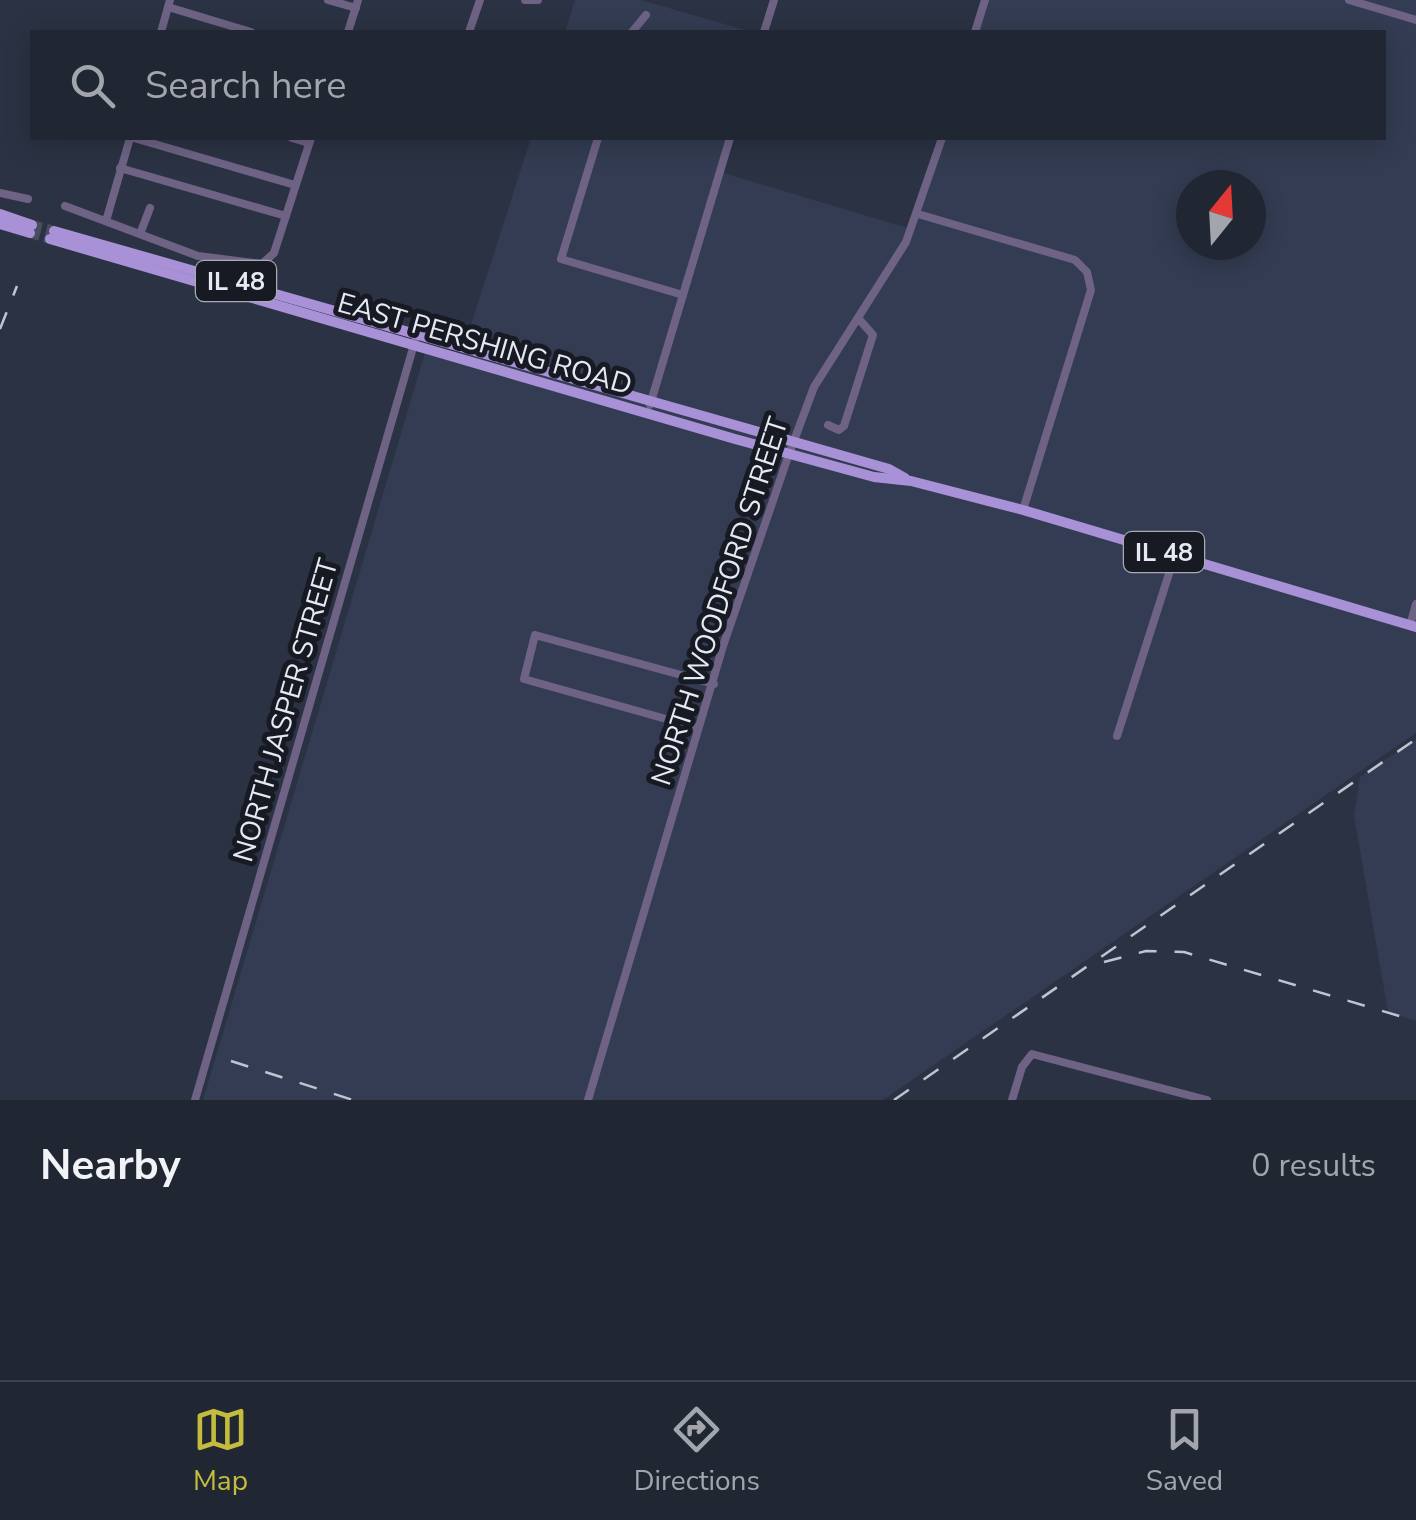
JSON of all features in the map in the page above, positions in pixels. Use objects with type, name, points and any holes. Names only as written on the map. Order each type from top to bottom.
[{"type":"main road","points":[[0,214],[31,229],[0,224]]},
{"type":"main road","name":"EAST PERSHING ROAD","points":[[52,235],[417,333],[889,469],[910,481]]},
{"type":"main road","name":"EAST PERSHING ROAD","points":[[251,291],[414,346],[645,413],[874,477],[910,481],[1022,510],[1413,626]]},
{"type":"street","points":[[328,0],[357,4],[349,30]]},
{"type":"street","points":[[470,30],[480,0]]},
{"type":"street","points":[[525,0],[537,2]]},
{"type":"street","points":[[976,30],[985,0]]},
{"type":"street","points":[[1349,0],[1416,20]]},
{"type":"street","points":[[764,30],[771,1]]},
{"type":"street","points":[[161,30],[168,3],[244,30]]},
{"type":"street","points":[[634,30],[646,16]]},
{"type":"street","points":[[106,221],[131,140]]},
{"type":"street","points":[[139,140],[296,185]]},
{"type":"street","points":[[251,291],[262,264],[274,253],[310,140]]},
{"type":"street","points":[[597,140],[561,258],[683,295]]},
{"type":"street","points":[[645,413],[652,402],[726,140]]},
{"type":"street","name":"NORTH WOODFORD STREET","points":[[588,1100],[698,728],[789,454],[814,387],[890,271],[918,214],[941,140]]},
{"type":"street","points":[[120,168],[286,216]]},
{"type":"street","points":[[0,193],[28,199]]},
{"type":"street","points":[[65,206],[198,256],[262,264]]},
{"type":"street","points":[[140,234],[150,208]]},
{"type":"street","points":[[918,214],[1066,257],[1087,272],[1091,290],[1022,510]]},
{"type":"street","points":[[828,425],[840,430],[844,426],[873,335],[858,318]]},
{"type":"street","name":"NORTH JASPER STREET","points":[[195,1100],[417,333]]},
{"type":"street","points":[[1118,736],[1175,555]]},
{"type":"street","points":[[1413,626],[1416,604]]},
{"type":"street","points":[[698,728],[524,679],[535,635],[714,684]]},
{"type":"street","points":[[1012,1100],[1022,1067],[1032,1054],[1207,1100]]},
{"type":"shaded area","points":[[575,0],[641,0],[745,30],[566,30]]},
{"type":"shaded area","points":[[985,0],[1416,0],[1416,733],[883,1100],[203,1100],[426,349],[460,359],[530,140],[729,140],[720,172],[911,229],[941,140],[1386,140],[1386,30],[976,30]]},
{"type":"shaded area","points":[[1416,739],[1416,1021],[1388,1012],[1354,816],[1360,777]]},
{"type":"tunnel","points":[[32,225],[54,231]]},
{"type":"tunnel","points":[[30,233],[50,239]]},
{"type":"railway","points":[[0,329],[17,286]]},
{"type":"railway","points":[[894,1100],[1416,739]]},
{"type":"railway","points":[[1104,962],[1146,951],[1184,952],[1416,1021]]},
{"type":"railway","points":[[231,1061],[353,1100]]}]
